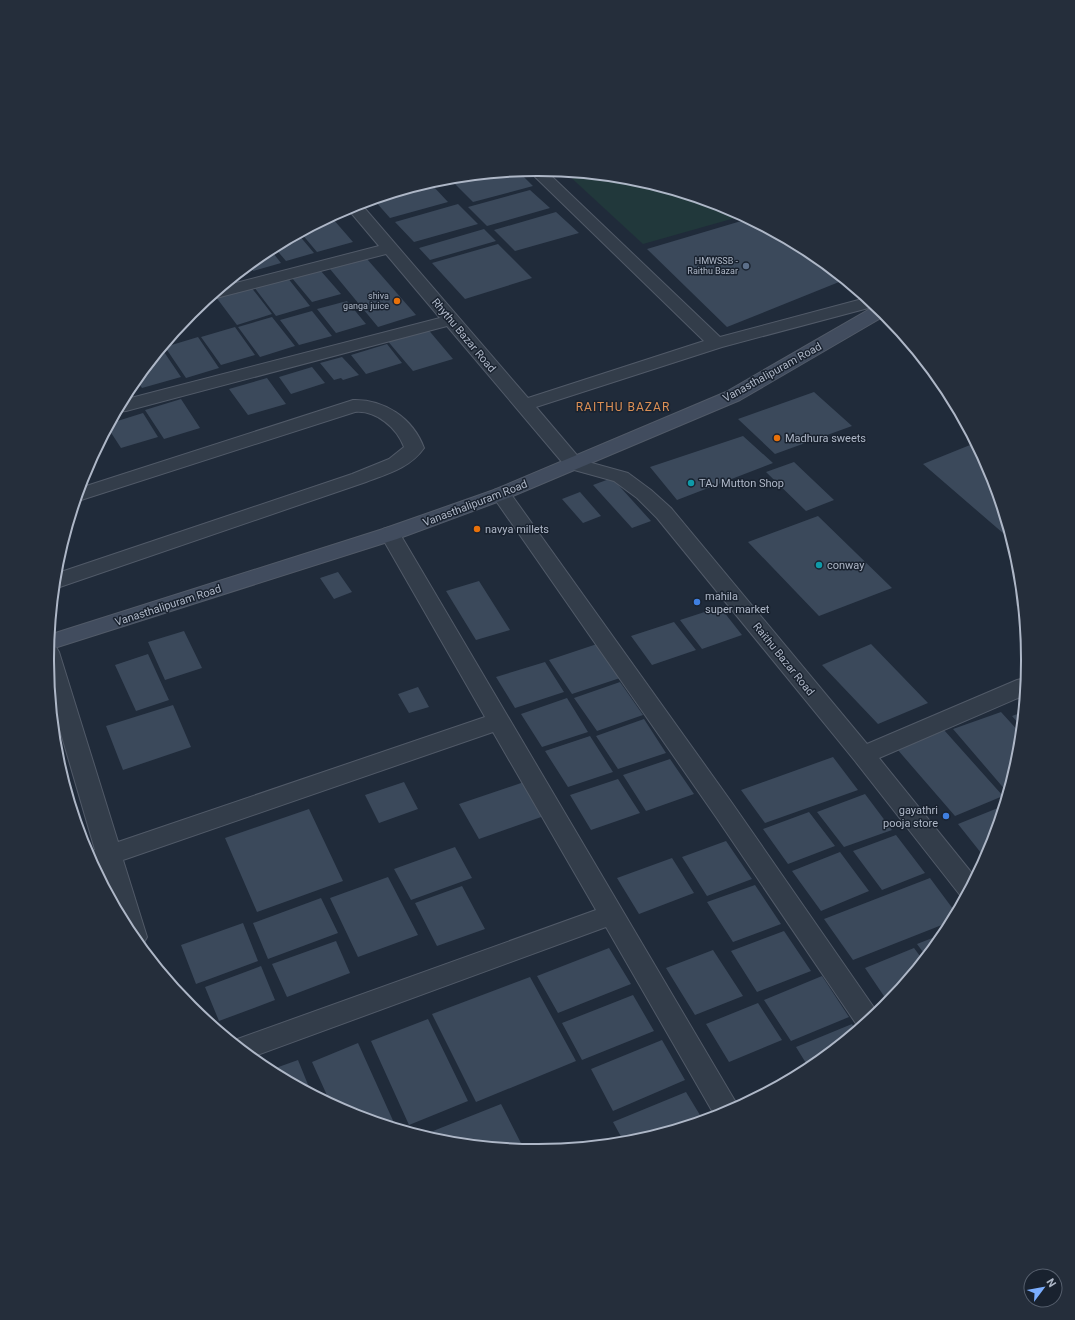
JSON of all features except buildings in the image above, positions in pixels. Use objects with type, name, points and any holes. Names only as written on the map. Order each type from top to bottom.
[{"type":"street","points":[[543,176],[716,343]]},
{"type":"street","name":"Rhythu Bazar Road","points":[[358,211],[574,464]]},
{"type":"street","points":[[226,291],[390,248]]},
{"type":"street","points":[[524,405],[716,343],[864,304]]},
{"type":"street","name":"Vanasthalipuram Road","points":[[55,641],[390,534],[501,494],[733,396],[875,314]]},
{"type":"street","points":[[127,405],[451,320]]},
{"type":"street","points":[[61,580],[359,478],[398,462],[409,454],[414,448],[413,442],[402,427],[390,416],[366,406],[353,406],[84,493]]},
{"type":"street","name":"Raithu Bazar Road","points":[[574,464],[621,477],[644,494],[664,512],[863,755],[966,884]]},
{"type":"street","points":[[501,494],[720,803],[865,1015]]},
{"type":"street","points":[[390,534],[724,1107]]},
{"type":"street","points":[[55,678],[100,859],[118,899]]},
{"type":"street","points":[[863,755],[1020,688]]},
{"type":"street","points":[[100,859],[499,721]]},
{"type":"street","points":[[247,1047],[611,915]]},
{"type":"green space","points":[[572,178],[632,186],[663,193],[693,202],[734,218],[643,244]]},
{"type":"place","name":"HMWSSB - Raithu Bazar","points":[[746,266]]},
{"type":"place","name":"shiva ganga juice","points":[[397,301]]},
{"type":"place","name":"Madhura sweets","points":[[777,438]]},
{"type":"place","name":"TAJ Mutton Shop","points":[[691,483]]},
{"type":"place","name":"navya millets","points":[[477,529]]},
{"type":"place","name":"conway","points":[[819,565]]},
{"type":"place","name":"mahila super market","points":[[697,602]]},
{"type":"place","name":"gayathri pooja store","points":[[946,816]]},
{"type":"district","name":"RAITHU BAZAR","points":[[623,407]]}]
